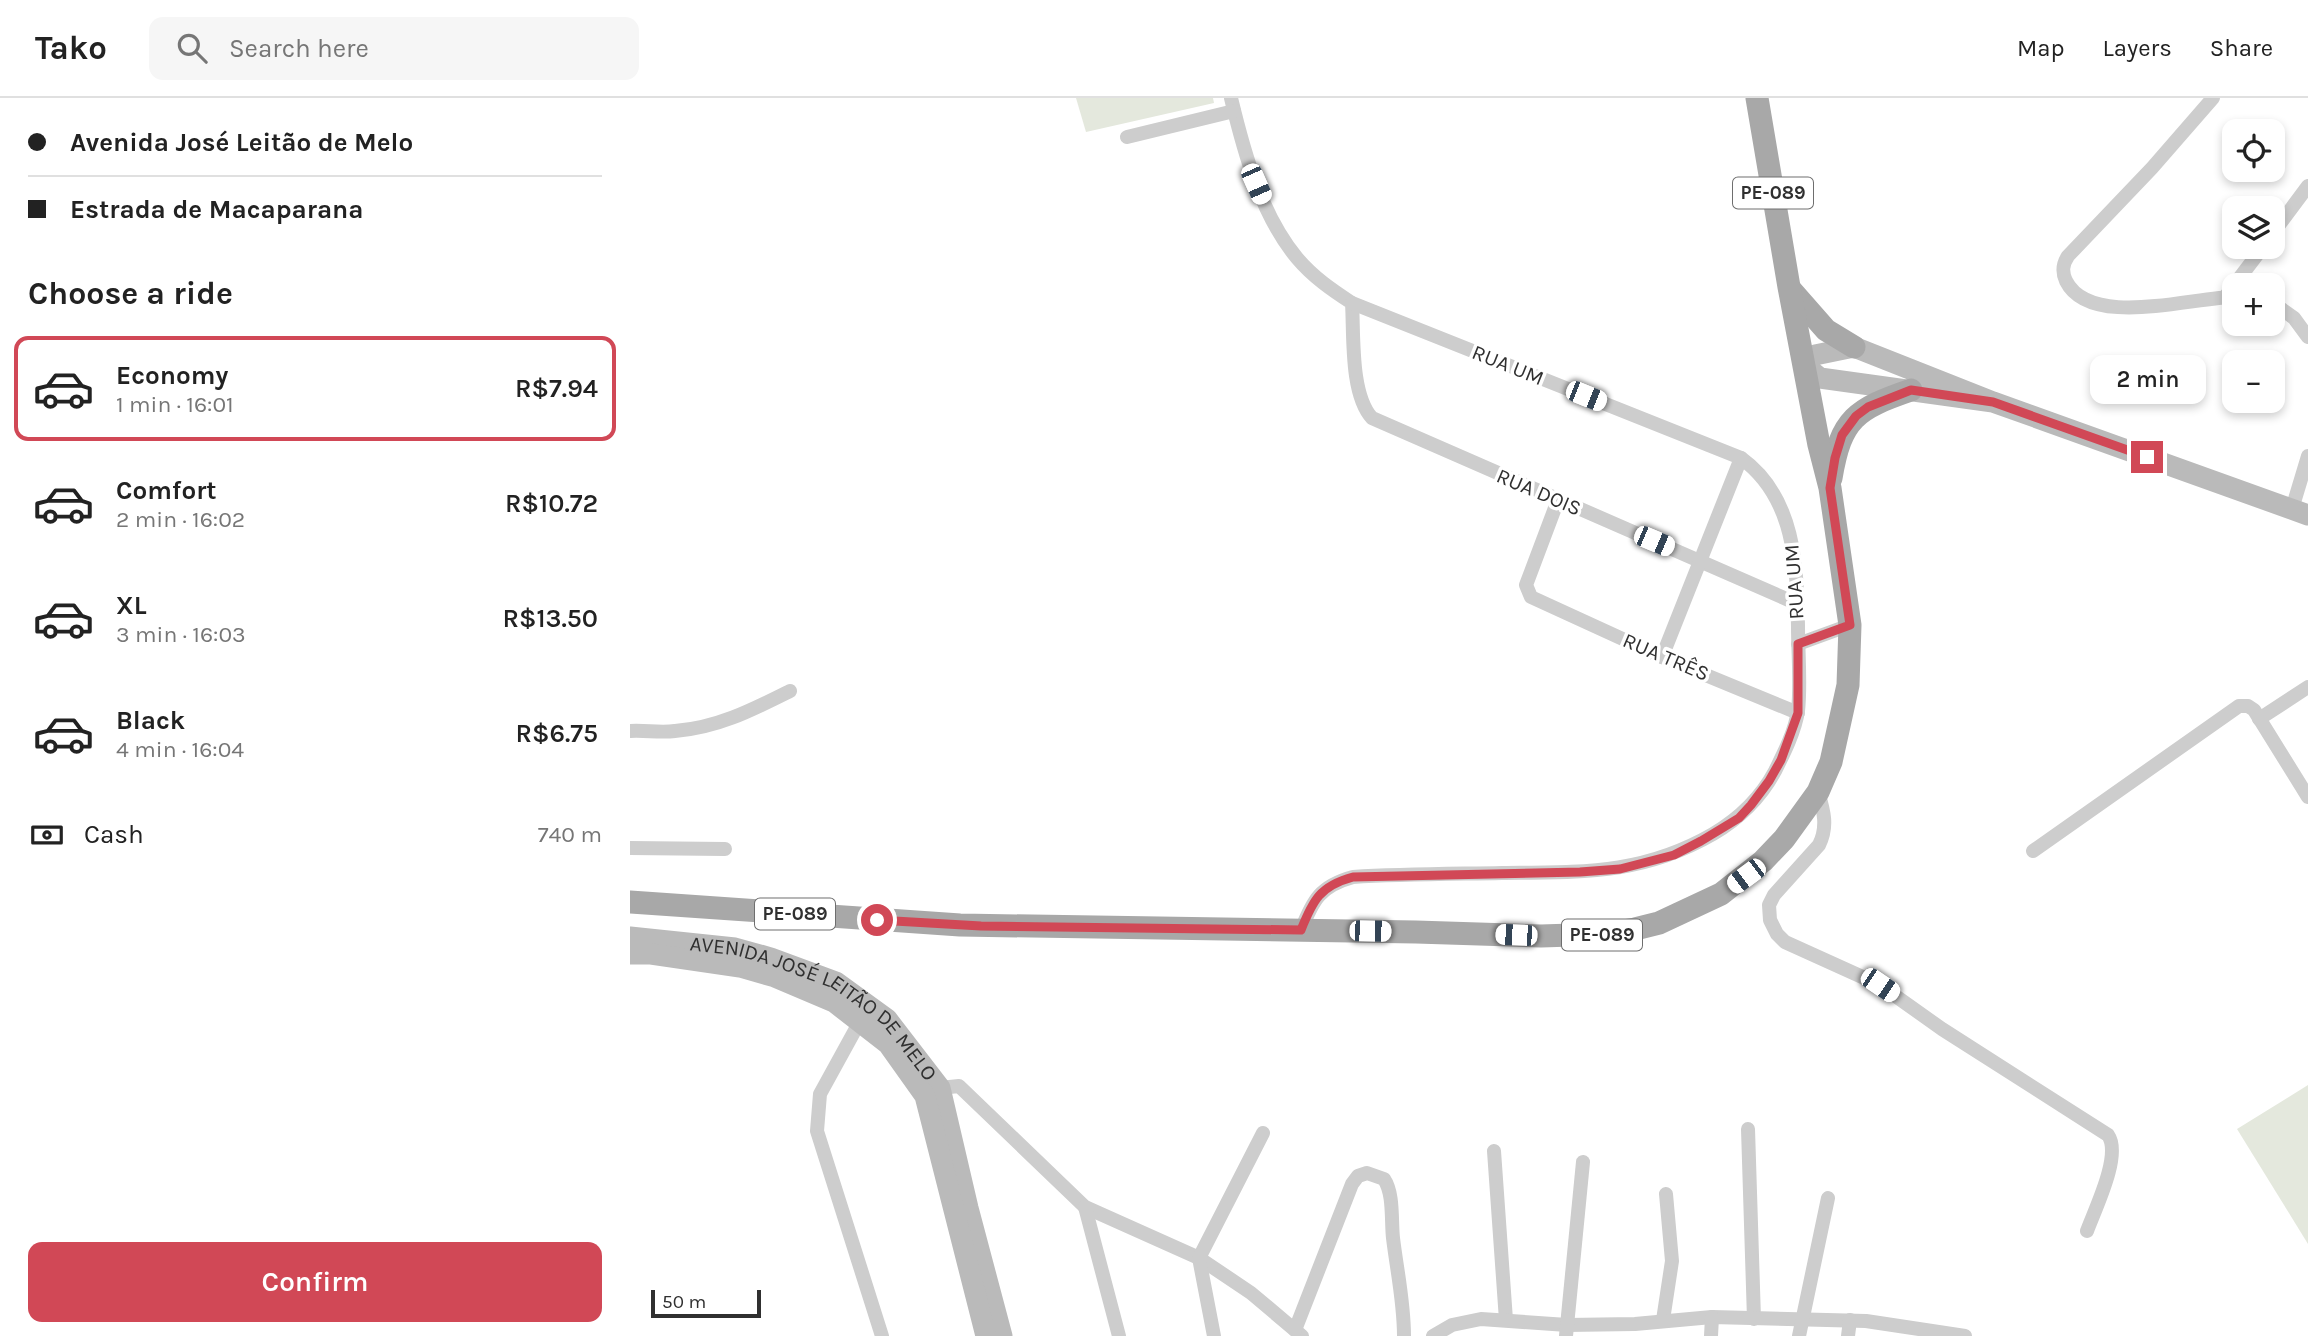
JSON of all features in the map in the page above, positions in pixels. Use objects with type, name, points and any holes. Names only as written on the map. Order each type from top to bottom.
[{"type":"main road","name":"AVENIDA JOSÉ LEITÃO DE MELO","points":[[630,902],[960,925],[1541,936],[1603,934],[1635,929],[1659,923],[1721,894],[1746,876],[1784,839],[1818,792],[1831,762],[1848,685],[1850,625],[1830,488],[1789,287],[1757,98]]},
{"type":"main road","points":[[1789,287],[1826,330],[1854,347]]},
{"type":"main road","points":[[1830,488],[1836,450],[1850,423],[1868,407],[1911,390]]},
{"type":"street","points":[[2213,98],[2068,256],[2063,271],[2071,290],[2085,300],[2097,304],[2123,307],[2222,298]]},
{"type":"street","points":[[1127,137],[1232,105]]},
{"type":"street","name":"RUA UM","points":[[1232,105],[1256,184],[1280,235],[1310,272],[1352,303],[1741,458],[1762,476],[1781,507],[1796,563],[1798,713],[1781,760],[1769,781],[1739,818],[1674,855],[1620,869],[1353,877],[1331,885],[1318,896],[1311,904],[1301,930]]},
{"type":"street","points":[[2285,217],[2308,186]]},
{"type":"street","name":"RUA DOIS","points":[[1352,303],[1359,393],[1365,409],[1378,421],[1798,604]]},
{"type":"street","points":[[2285,310],[2308,337]]},
{"type":"street","points":[[1993,402],[1820,378],[1805,366],[1815,355],[1854,347],[1993,402],[2300,512],[2308,456]]},
{"type":"street","points":[[1662,657],[1741,458]]},
{"type":"street","name":"RUA TRÊS","points":[[1558,500],[1526,585],[1535,600],[1662,657],[1798,713]]},
{"type":"street","points":[[1798,644],[1850,625]]},
{"type":"street","points":[[2256,715],[2308,687]]},
{"type":"street","points":[[630,731],[671,732],[695,729],[739,716],[790,691]]},
{"type":"street","points":[[2033,851],[2236,707],[2248,706],[2256,715],[2308,797]]},
{"type":"street","points":[[1818,792],[1824,812],[1824,836],[1774,895],[1768,911],[1773,928],[1785,942],[1880,985],[2108,1135],[2113,1144],[2113,1157],[2087,1231]]},
{"type":"street","points":[[630,848],[725,849]]},
{"type":"street","name":"AVENIDA JOSÉ LEITÃO DE MELO","points":[[630,937],[735,948],[771,958],[836,982],[887,1019],[894,1039],[932,1092],[968,1209],[1002,1336]]},
{"type":"street","name":"AVENIDA JOSÉ LEITÃO DE MELO","points":[[630,954],[651,954],[740,967],[775,977],[834,1002],[859,1023],[894,1039]]},
{"type":"street","points":[[859,1023],[820,1094],[817,1131],[883,1336]]},
{"type":"street","points":[[932,1092],[959,1086],[1085,1207],[1199,1258],[1251,1293],[1293,1331],[1352,1184],[1358,1176],[1367,1172],[1384,1179],[1388,1184],[1393,1239],[1404,1307],[1404,1336]]},
{"type":"street","name":"AVENIDA JOSÉ LEITÃO DE MELO","points":[[932,1092],[986,1336]]},
{"type":"street","points":[[1748,1129],[1754,1319]]},
{"type":"street","points":[[1214,1336],[1199,1258],[1263,1133]]},
{"type":"street","points":[[1494,1151],[1506,1320]]},
{"type":"street","points":[[1566,1330],[1583,1162]]},
{"type":"street","points":[[1663,1321],[1672,1261],[1666,1194]]},
{"type":"street","points":[[1799,1336],[1828,1198]]},
{"type":"street","points":[[1085,1207],[1119,1336]]},
{"type":"street","points":[[1711,1336],[1712,1317]]},
{"type":"street","points":[[1433,1336],[1464,1321],[1506,1320],[1566,1330],[1634,1330],[1663,1321],[1712,1317],[1850,1320],[1965,1336]]},
{"type":"street","points":[[1847,1336],[1850,1320]]},
{"type":"shaded area","points":[[1076,98],[1213,98],[1214,103],[1086,132]]},
{"type":"shaded area","points":[[2308,1085],[2308,1244],[2237,1129]]},
{"type":"route","points":[[877,920],[981,926],[1301,930],[1311,904],[1318,896],[1331,885],[1353,877],[1580,872],[1620,869],[1674,855],[1739,818],[1751,805],[1781,760],[1798,713],[1798,644],[1850,625],[1830,488],[1836,450],[1842,435],[1861,411],[1880,400],[1911,390],[1993,402],[2147,457]]}]
